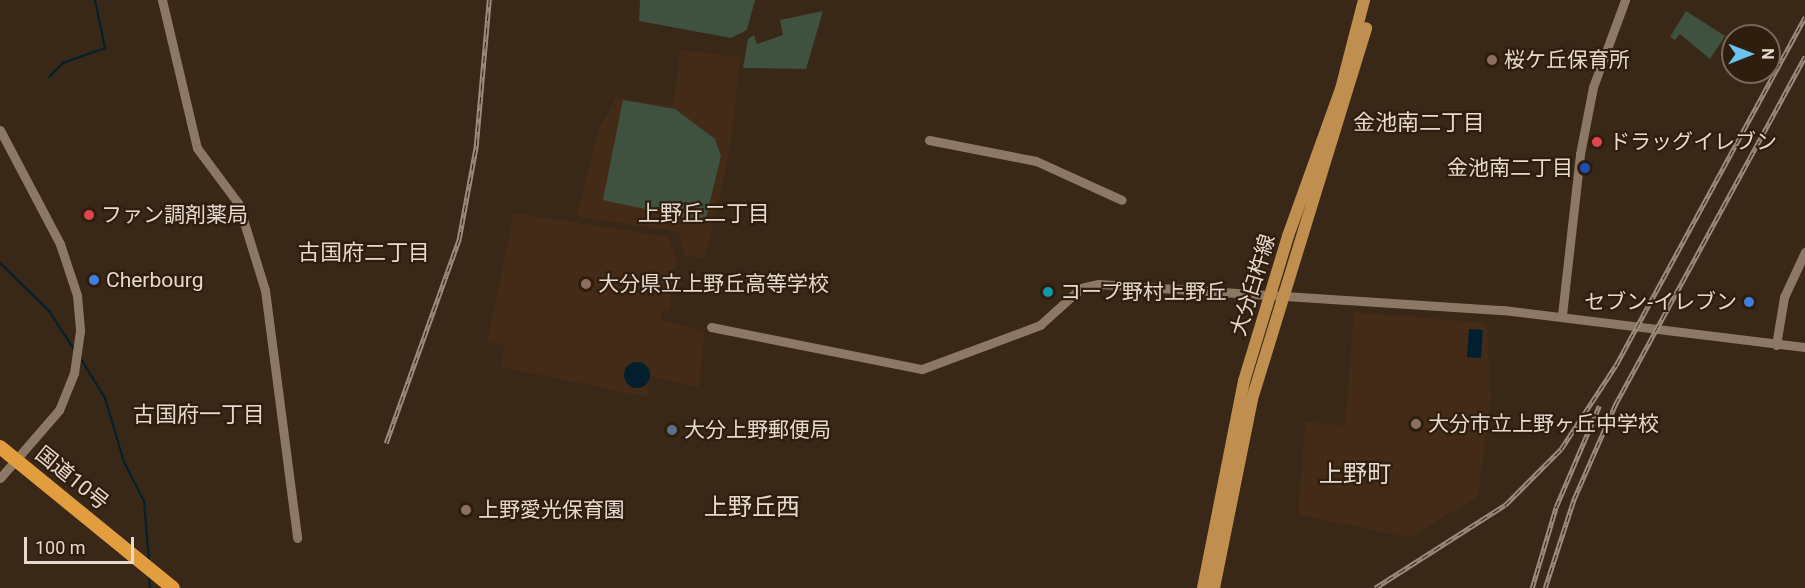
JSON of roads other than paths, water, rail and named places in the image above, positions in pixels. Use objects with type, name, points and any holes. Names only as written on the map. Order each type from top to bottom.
[{"type":"highway","name":"国道10号","points":[[0,447],[173,588]]},
{"type":"main road","name":"大分臼杵線","points":[[1203,588],[1229,443],[1341,89],[1364,0]]},
{"type":"main road","name":"大分臼杵線","points":[[1214,588],[1229,495],[1276,295],[1354,75],[1372,0]]},
{"type":"street","points":[[162,0],[197,148],[238,203],[265,290],[297,538]]},
{"type":"street","points":[[1562,315],[1580,154],[1593,87],[1625,0]]},
{"type":"street","points":[[0,130],[65,258],[78,302],[77,360],[55,417],[0,478]]},
{"type":"street","points":[[929,140],[1036,161],[1122,200]]},
{"type":"street","points":[[1776,345],[1784,297],[1805,252]]},
{"type":"street","points":[[711,327],[922,369],[1040,325],[1090,284],[1562,315],[1776,345],[1805,347]]},
{"type":"water","points":[[1469,329],[1483,330],[1481,358],[1467,357]]},
{"type":"water","points":[[637,362],[646,366],[650,375],[646,384],[637,388],[628,384],[624,375],[628,366]]},
{"type":"waterway","points":[[49,77],[63,63],[105,48],[95,0]]},
{"type":"waterway","points":[[0,263],[49,311],[74,349]]},
{"type":"waterway","points":[[79,356],[105,398],[124,462],[144,501],[149,560]]},
{"type":"waterway","points":[[149,575],[150,588]]},
{"type":"railway","points":[[386,443],[459,239],[476,146],[489,0]]},
{"type":"railway","points":[[1375,588],[1505,505],[1561,449],[1616,365],[1805,17]]},
{"type":"railway","points":[[1545,588],[1574,499],[1615,405],[1805,56]]},
{"type":"railway","points":[[1532,588],[1556,507],[1599,406]]},
{"type":"place","name":"桜ケ丘保育所","points":[[1492,60]]},
{"type":"place","name":"ドラッグイレブン","points":[[1597,142]]},
{"type":"place","name":"金池南二丁目","points":[[1585,168]]},
{"type":"place","name":"ファン調剤薬局","points":[[89,215]]},
{"type":"place","name":"Cherbourg","points":[[94,280]]},
{"type":"place","name":"大分県立上野丘高等学校","points":[[586,284]]},
{"type":"place","name":"コープ野村上野丘","points":[[1048,292]]},
{"type":"place","name":"セブン-イレブン","points":[[1749,302]]},
{"type":"place","name":"大分市立上野ヶ丘中学校","points":[[1416,424]]},
{"type":"place","name":"大分上野郵便局","points":[[672,430]]},
{"type":"place","name":"上野愛光保育園","points":[[466,510]]},
{"type":"district","name":"金池南二丁目","points":[[1419,123]]},
{"type":"district","name":"上野丘二丁目","points":[[704,214]]},
{"type":"district","name":"古国府二丁目","points":[[364,253]]},
{"type":"district","name":"古国府一丁目","points":[[199,415]]},
{"type":"district","name":"上野町","points":[[1355,475]]},
{"type":"district","name":"上野丘西","points":[[752,508]]}]
